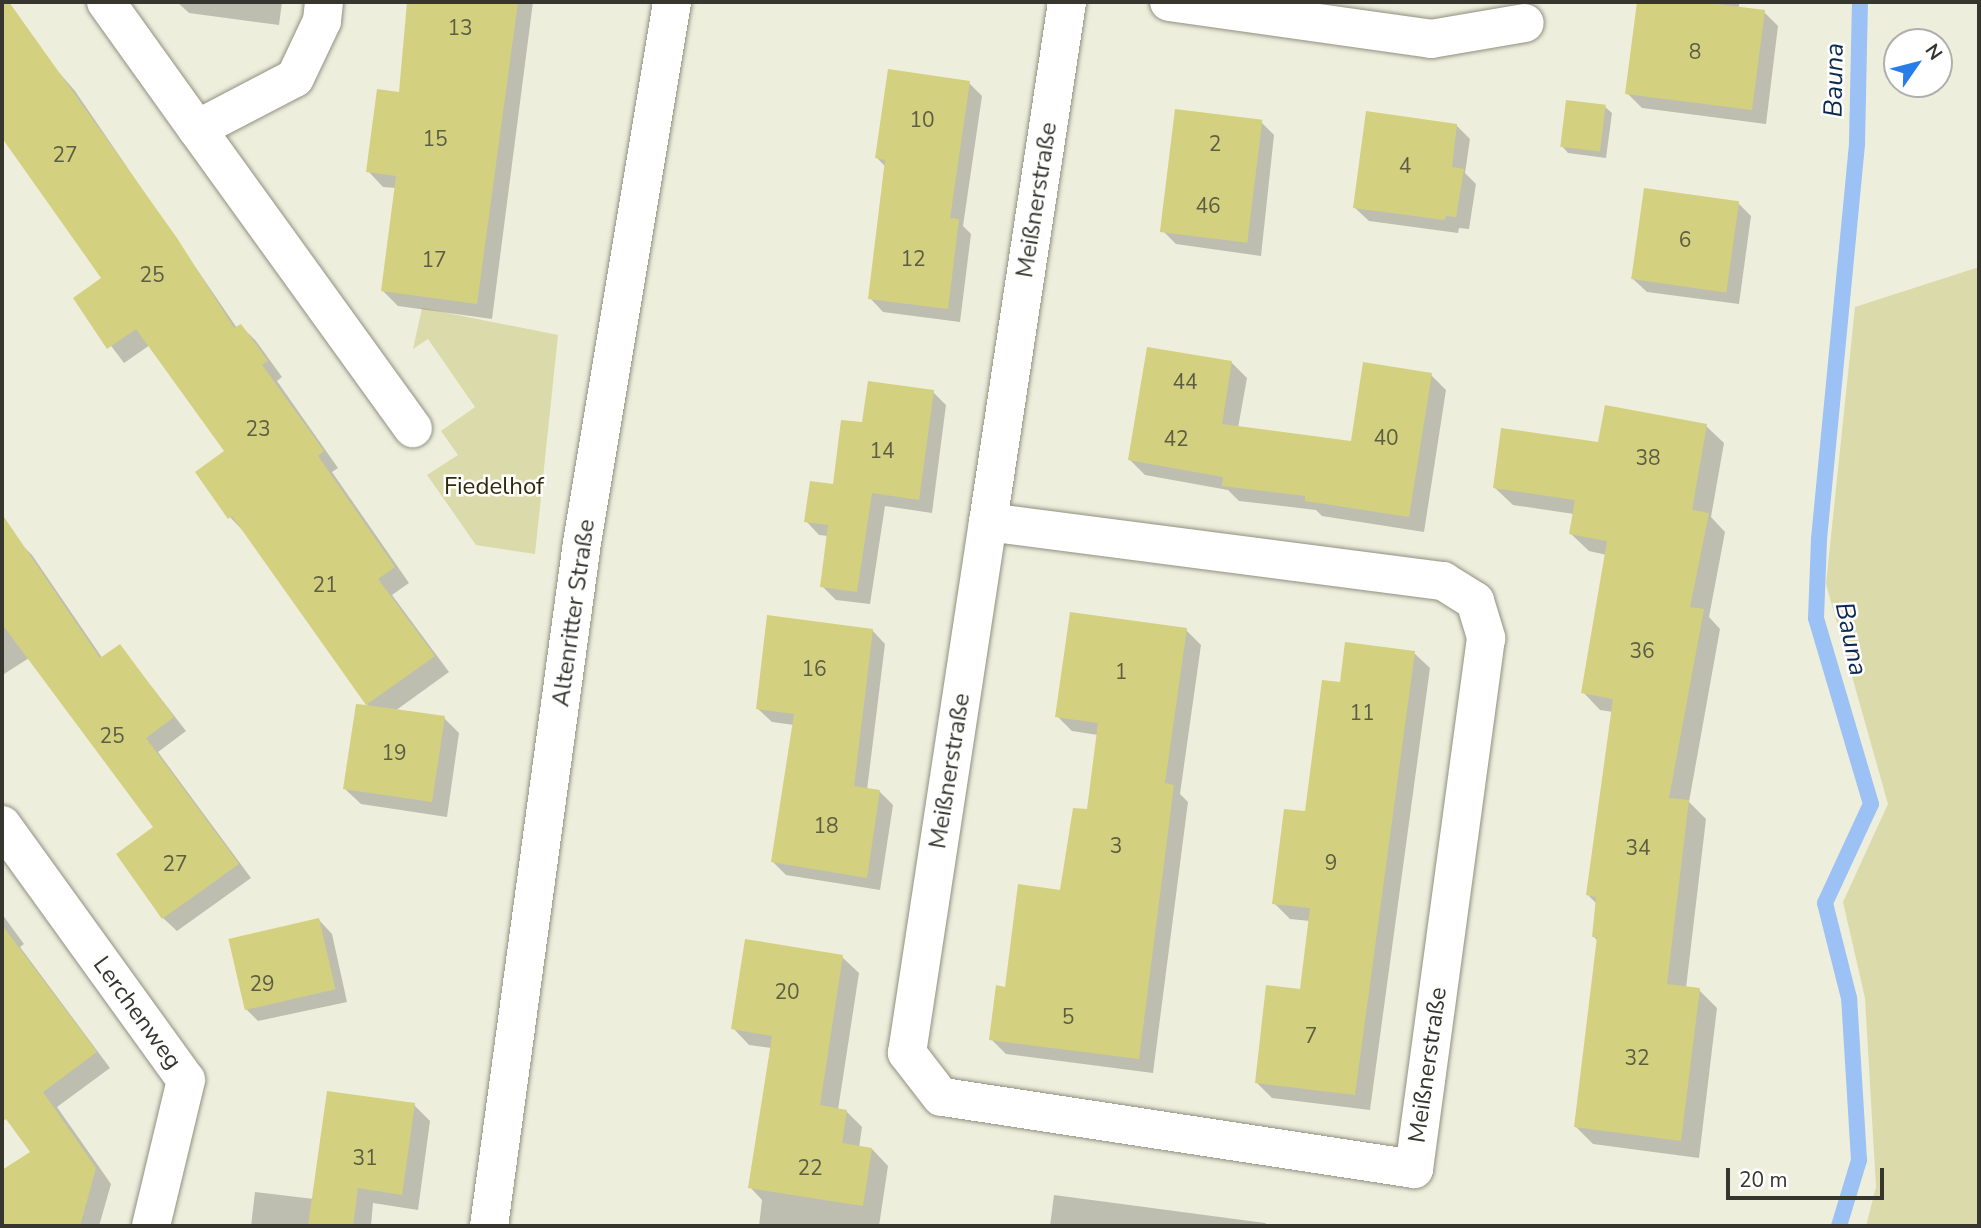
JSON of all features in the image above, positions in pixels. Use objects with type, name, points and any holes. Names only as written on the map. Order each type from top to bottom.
[{"type":"street","points":[[106,2],[412,428]]},
{"type":"street","points":[[197,129],[295,78],[322,21],[324,2]]},
{"type":"street","name":"Altenritter Straße","points":[[489,1226],[582,543],[672,2]]},
{"type":"street","name":"Meißnerstraße","points":[[988,522],[1443,581],[1475,601],[1486,638],[1414,1169],[941,1097],[907,1053],[1067,2]]},
{"type":"street","points":[[1169,2],[1431,39],[1525,23]]},
{"type":"street","name":"Lerchenweg","points":[[2,825],[186,1080],[151,1226]]},
{"type":"green space","points":[[1979,267],[1979,1226],[1866,1226],[1876,1187],[1865,998],[1843,902],[1888,804],[1826,584],[1855,307]]},
{"type":"green space","name":"Fiedelhof","points":[[422,308],[558,335],[535,554],[476,545],[427,475],[458,455],[441,431],[475,407],[428,339],[413,349]]},
{"type":"building","points":[[2,2],[9,2],[177,238],[234,328],[241,324],[268,361],[262,365],[324,451],[318,456],[395,567],[378,579],[435,656],[366,705],[232,516],[228,519],[195,472],[224,451],[136,329],[107,349],[73,298],[101,278],[2,138]]},
{"type":"building","points":[[407,2],[518,2],[477,304],[381,291],[396,176],[366,172],[377,89],[399,92]]},
{"type":"building","points":[[1637,2],[1701,2],[1765,10],[1752,110],[1625,94]]},
{"type":"building","points":[[888,69],[970,81],[950,218],[959,219],[948,309],[868,299],[885,160],[875,158]]},
{"type":"building","points":[[1566,100],[1606,105],[1600,152],[1560,147]]},
{"type":"building","points":[[1175,109],[1262,120],[1247,243],[1160,232]]},
{"type":"building","points":[[1366,111],[1457,124],[1452,167],[1464,169],[1456,217],[1446,216],[1445,220],[1353,208]]},
{"type":"building","points":[[1644,188],[1739,201],[1726,292],[1631,279]]},
{"type":"building","points":[[1147,347],[1232,361],[1222,424],[1351,441],[1363,362],[1432,373],[1409,517],[1305,501],[1305,496],[1222,486],[1223,477],[1128,460]]},
{"type":"building","points":[[868,381],[934,390],[919,500],[872,493],[857,592],[820,587],[828,525],[804,522],[810,481],[833,484],[841,420],[862,422]]},
{"type":"building","points":[[1605,405],[1707,424],[1692,510],[1709,513],[1690,607],[1704,609],[1669,798],[1689,800],[1667,984],[1700,988],[1681,1141],[1574,1127],[1597,937],[1592,937],[1596,897],[1586,895],[1613,699],[1581,693],[1607,541],[1569,534],[1575,500],[1493,488],[1501,428],[1598,442]]},
{"type":"building","points":[[2,514],[100,658],[120,644],[174,717],[146,738],[239,864],[162,919],[116,854],[153,827],[2,624]]},
{"type":"building","points":[[1070,612],[1187,628],[1165,783],[1174,785],[1139,1059],[989,1040],[996,985],[1005,987],[1018,884],[1060,890],[1073,808],[1087,809],[1098,723],[1055,717]]},
{"type":"building","points":[[767,615],[873,629],[854,786],[880,790],[867,878],[771,862],[794,714],[756,709]]},
{"type":"building","points":[[1345,642],[1415,651],[1355,1095],[1255,1083],[1266,985],[1300,989],[1310,908],[1272,904],[1284,809],[1305,811],[1322,680],[1340,682]]},
{"type":"building","points":[[356,704],[445,716],[432,802],[343,789]]},
{"type":"building","points":[[319,918],[335,989],[245,1010],[228,939]]},
{"type":"building","points":[[2,925],[97,1052],[43,1092],[96,1168],[80,1226],[2,1226],[2,1170],[30,1152],[6,1119],[2,1122]]},
{"type":"building","points":[[745,939],[843,955],[820,1105],[847,1110],[842,1143],[872,1148],[863,1206],[748,1188],[772,1036],[731,1029]]},
{"type":"building","points":[[327,1091],[415,1103],[402,1195],[358,1188],[353,1226],[308,1226]]},
{"type":"waterway","name":"Bauna","points":[[1839,1226],[1859,1160],[1849,998],[1825,903],[1871,804],[1816,618],[1819,539],[1857,143],[1860,2]]}]
